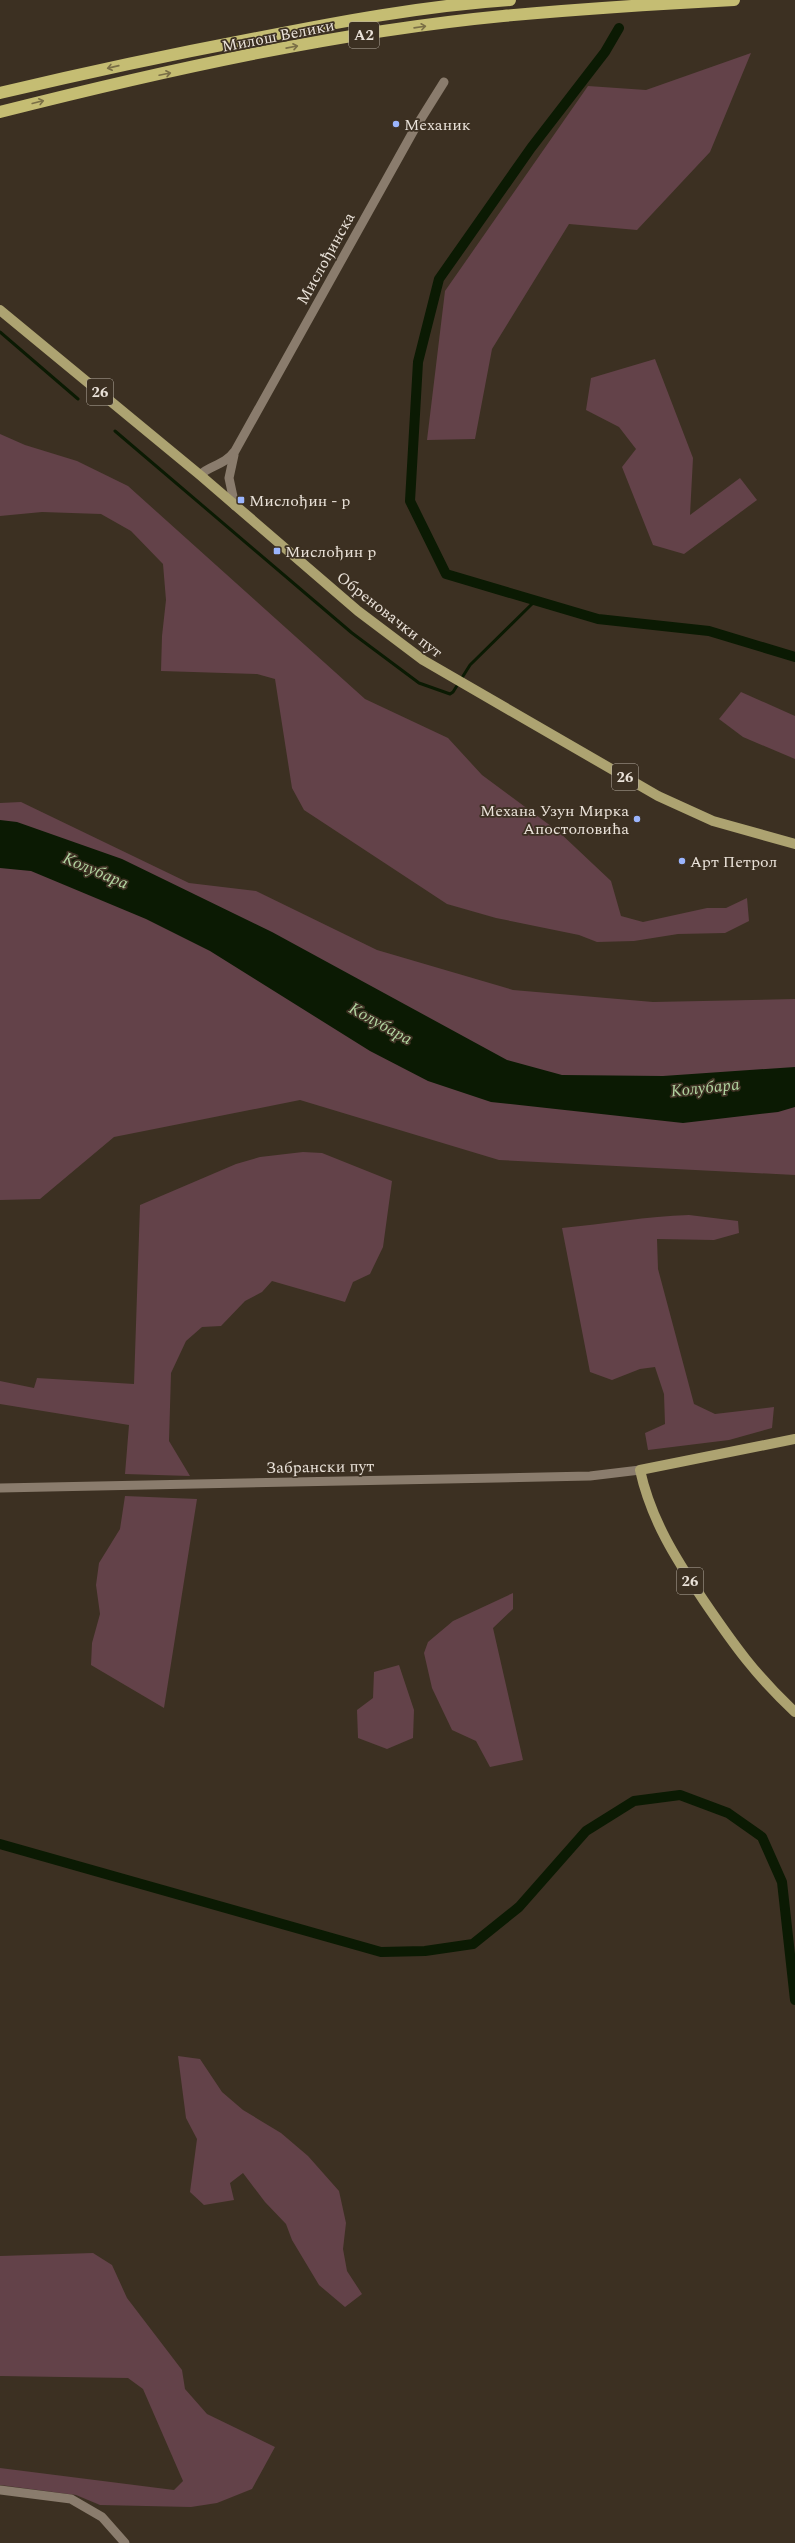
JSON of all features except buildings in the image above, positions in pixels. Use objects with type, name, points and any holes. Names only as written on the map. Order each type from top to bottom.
[{"type":"highway","name":"Милош Велики","points":[[0,93],[132,62],[372,15],[456,4],[510,0]]},
{"type":"highway","name":"Милош Велики","points":[[0,112],[234,58],[364,35],[502,16],[734,0]]},
{"type":"main road","name":"Обреновачки пут","points":[[0,310],[200,475],[358,612],[411,652],[465,686],[645,789],[689,811],[732,828],[795,844]]},
{"type":"main road","points":[[640,1470],[795,1439]]},
{"type":"main road","name":"26","points":[[640,1470],[646,1495],[660,1529],[677,1562],[746,1662],[795,1712]]},
{"type":"street","name":"Мислођинска","points":[[200,475],[204,471],[224,463],[235,451],[410,136],[444,82]]},
{"type":"street","name":"Мислођинска","points":[[235,451],[229,478],[235,506]]},
{"type":"street","name":"Забрански пут","points":[[0,1488],[590,1476],[640,1470]]},
{"type":"street","points":[[0,2490],[71,2499],[102,2517],[125,2543]]},
{"type":"shaded area","points":[[751,53],[710,152],[637,230],[569,224],[492,349],[475,439],[427,440],[445,291],[588,86],[646,90]]},
{"type":"shaded area","points":[[655,359],[693,458],[690,515],[740,478],[757,500],[684,554],[653,545],[622,467],[636,449],[619,427],[586,410],[591,378]]},
{"type":"shaded area","points":[[0,434],[25,445],[77,461],[128,486],[365,699],[448,738],[482,775],[559,832],[611,881],[621,916],[643,922],[707,908],[726,908],[747,898],[749,921],[725,933],[678,934],[634,941],[597,942],[579,935],[496,918],[447,904],[304,810],[292,788],[275,679],[257,674],[161,671],[162,636],[166,600],[163,564],[131,531],[101,514],[42,512],[0,516]]},
{"type":"shaded area","points":[[741,692],[795,716],[795,759],[743,737],[719,719]]},
{"type":"shaded area","points":[[21,802],[189,883],[256,891],[377,950],[513,990],[653,1002],[795,999],[795,1175],[499,1160],[300,1100],[114,1137],[40,1199],[0,1200],[0,803]]},
{"type":"shaded area","points":[[303,1152],[322,1153],[392,1181],[383,1247],[370,1274],[353,1282],[345,1302],[272,1281],[262,1292],[245,1301],[221,1326],[202,1327],[186,1341],[171,1373],[169,1441],[190,1476],[125,1474],[129,1425],[0,1404],[0,1381],[34,1388],[37,1378],[134,1384],[140,1205],[236,1164],[260,1157]]},
{"type":"shaded area","points":[[689,1215],[738,1221],[739,1233],[714,1240],[657,1239],[658,1269],[694,1404],[715,1414],[774,1407],[772,1428],[729,1440],[648,1450],[645,1433],[665,1424],[664,1394],[655,1367],[640,1369],[612,1380],[590,1372],[562,1228],[642,1218]]},
{"type":"shaded area","points":[[125,1496],[197,1499],[164,1708],[91,1665],[92,1643],[100,1614],[96,1585],[99,1563],[120,1529]]},
{"type":"shaded area","points":[[513,1593],[513,1609],[493,1628],[523,1760],[490,1767],[476,1741],[452,1730],[432,1688],[424,1653],[428,1642],[453,1621]]},
{"type":"shaded area","points":[[399,1665],[414,1710],[413,1738],[387,1749],[358,1738],[357,1710],[373,1698],[374,1672]]},
{"type":"shaded area","points":[[178,2056],[200,2059],[222,2092],[243,2110],[281,2133],[308,2156],[339,2191],[346,2223],[343,2249],[347,2271],[362,2294],[345,2307],[319,2285],[292,2240],[286,2224],[265,2202],[243,2173],[230,2183],[234,2200],[204,2205],[190,2192],[197,2139],[186,2118]]},
{"type":"shaded area","points":[[93,2253],[112,2265],[127,2298],[182,2370],[185,2389],[207,2414],[275,2447],[252,2489],[217,2503],[191,2507],[100,2505],[76,2495],[0,2485],[0,2468],[174,2490],[183,2481],[143,2389],[128,2378],[0,2376],[0,2256]]},
{"type":"water","name":"Колубара","points":[[0,820],[17,822],[122,859],[272,932],[507,1060],[562,1075],[663,1076],[795,1067],[795,1107],[778,1112],[683,1123],[491,1102],[428,1081],[370,1051],[210,951],[146,919],[31,871],[0,868]]},
{"type":"waterway","points":[[619,28],[605,52],[531,148],[439,279],[418,362],[410,501],[446,574],[598,619],[709,631],[795,657]]},
{"type":"waterway","points":[[0,332],[78,399]]},
{"type":"waterway","points":[[115,431],[352,633],[419,683],[450,694],[453,692],[470,665],[535,601]]},
{"type":"waterway","points":[[0,1844],[381,1952],[425,1951],[473,1944],[519,1907],[586,1831],[634,1801],[680,1795],[728,1813],[762,1837],[782,1882],[795,2000]]},
{"type":"place","name":"Механик","points":[[396,124]]},
{"type":"place","name":"Мислођин - р","points":[[241,500]]},
{"type":"place","name":"Мислођин р","points":[[277,551]]},
{"type":"place","name":"Механа Узун Мирка Апостоловића","points":[[637,819]]},
{"type":"place","name":"Арт Петрол","points":[[682,861]]}]
